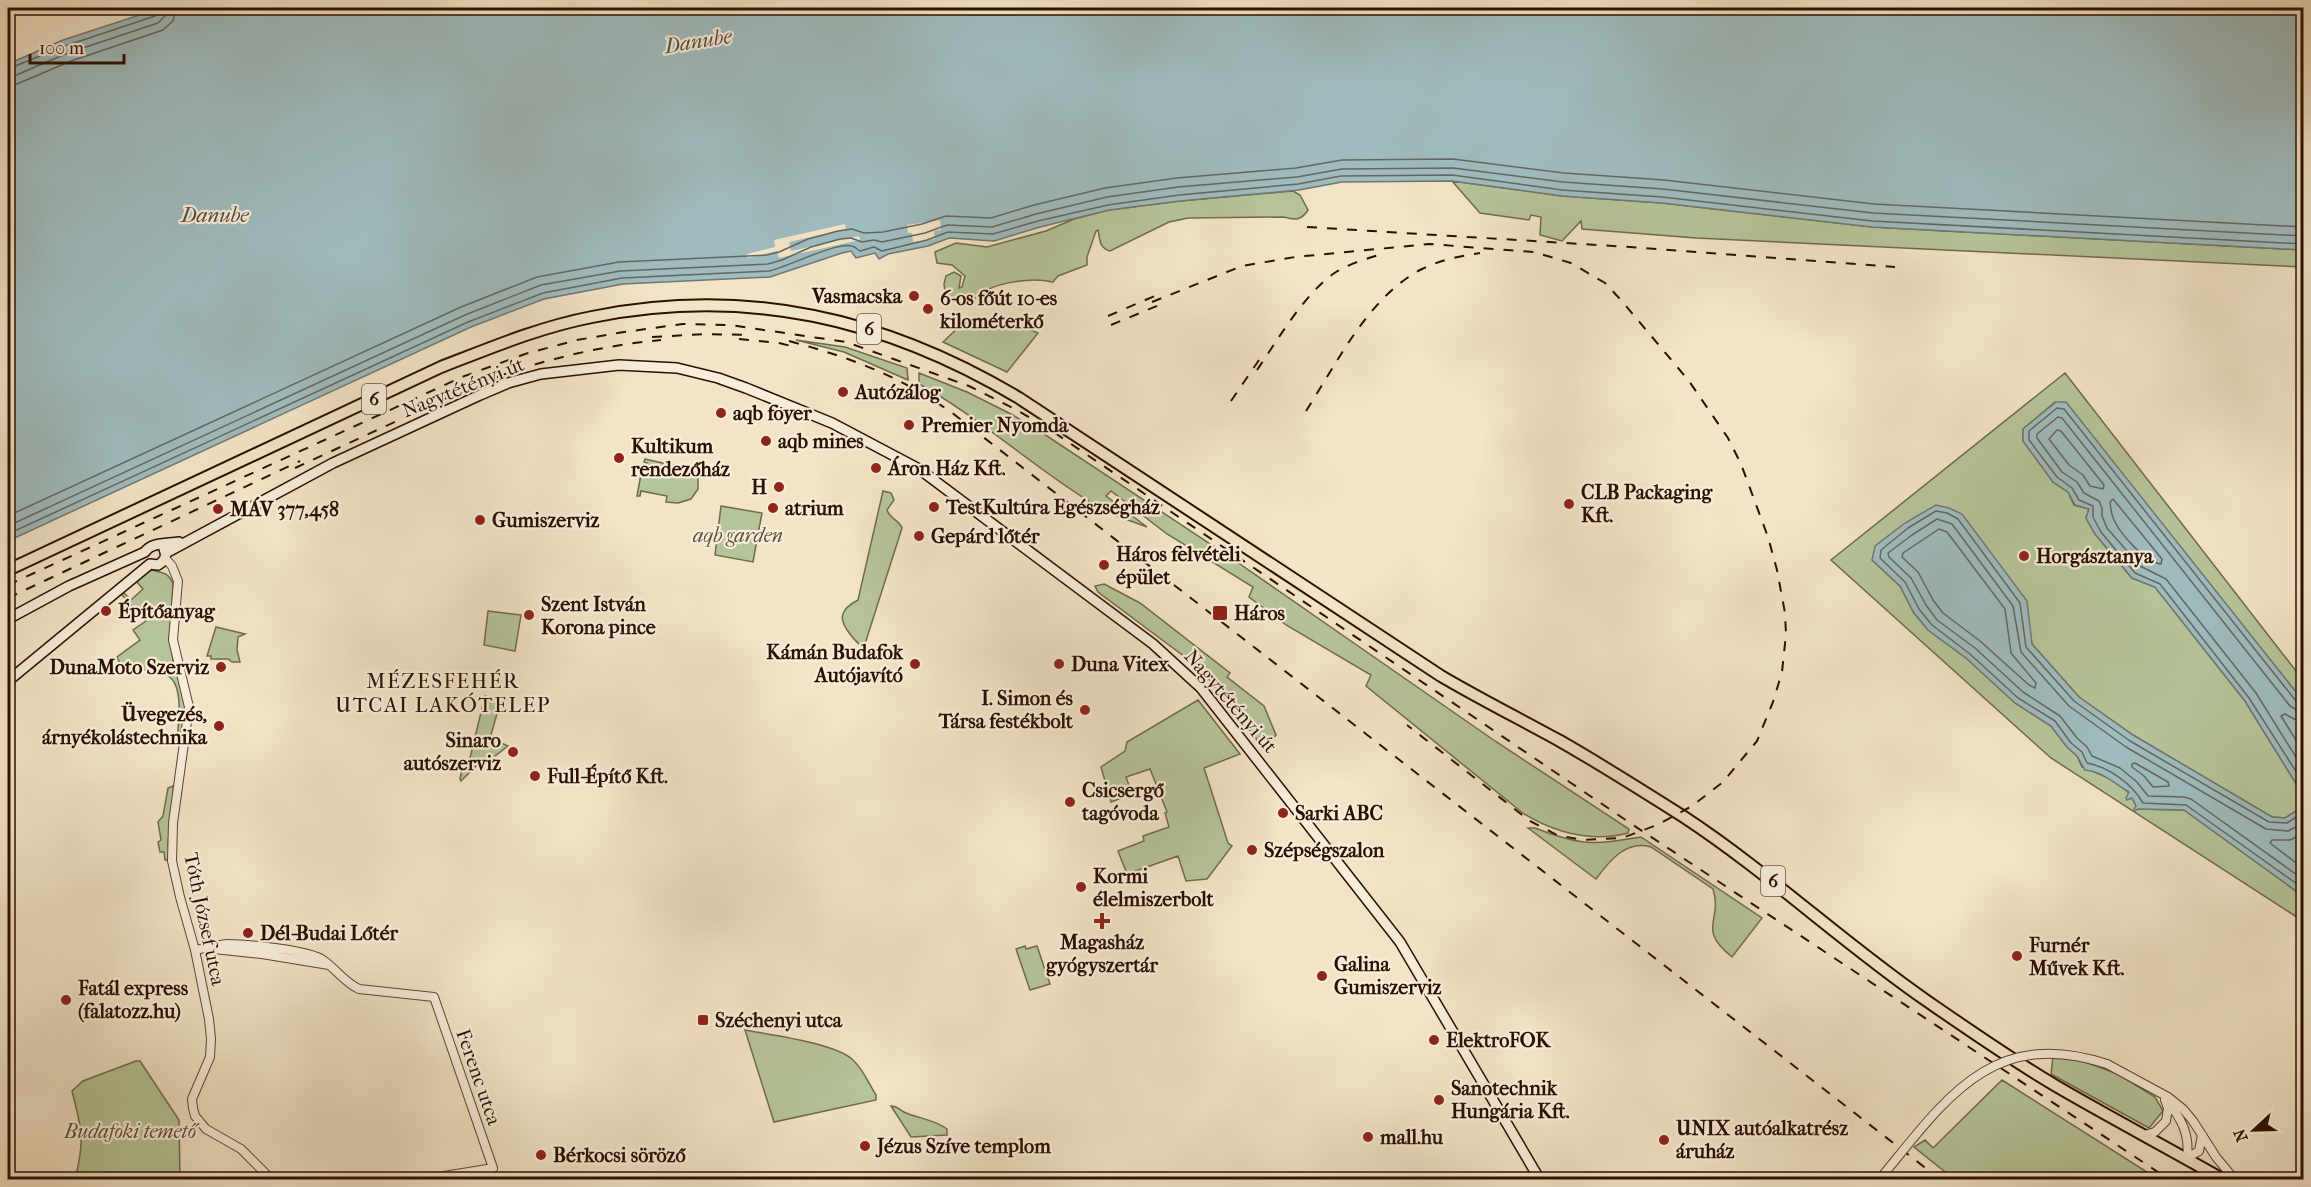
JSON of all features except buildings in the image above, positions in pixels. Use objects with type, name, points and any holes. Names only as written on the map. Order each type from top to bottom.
[{"type":"main road","name":"6","points":[[8,570],[441,367],[504,342],[591,317],[691,306],[761,309],[823,317],[855,324],[935,354],[985,378],[1019,398],[1441,676],[1494,708],[1558,740],[1642,790],[1730,849],[1861,952],[1934,1005],[2054,1085],[2224,1179]]},
{"type":"main road","name":"Nagytétényi út","points":[[156,557],[343,458],[508,383],[541,374],[619,365],[676,368],[718,378],[844,428],[908,462],[941,485],[1153,644],[1201,688],[1400,942],[1540,1179]]},
{"type":"main road","points":[[8,619],[69,586],[122,562],[156,557]]},
{"type":"main road","points":[[8,681],[156,557]]},
{"type":"street","name":"Tóth József utca","points":[[156,557],[176,576],[178,590],[173,640],[187,690],[189,707],[172,844],[177,887],[195,950],[211,1039],[210,1057],[192,1099],[195,1116],[200,1124],[210,1132],[241,1149],[272,1179]]},
{"type":"street","name":"Ferenc utca","points":[[195,950],[209,948],[262,954],[329,966],[359,989],[434,997],[493,1168],[420,1179]]},
{"type":"street","points":[[1879,1179],[1946,1099],[1963,1084],[1982,1072],[2024,1055],[2049,1052],[2086,1057],[2107,1064],[2168,1096],[2183,1109],[2235,1179]]},
{"type":"street","points":[[2150,1087],[2175,1111],[2184,1126],[2188,1146],[2187,1158]]},
{"type":"street","points":[[2144,1135],[2155,1132],[2166,1121],[2168,1108],[2164,1099]]},
{"type":"street","points":[[2187,1158],[2199,1151],[2202,1134]]},
{"type":"green space","points":[[1452,181],[1562,196],[1662,203],[1872,227],[2303,250],[2303,267],[1696,238],[1582,229],[1581,221],[1562,241],[1540,235],[1541,217],[1531,215],[1529,220],[1480,213]]},
{"type":"green space","points":[[1293,191],[1300,195],[1308,210],[1297,219],[1283,217],[1188,218],[1169,222],[1110,251],[1102,245],[1098,230],[1087,257],[1087,265],[1058,276],[1053,282],[1034,280],[1012,282],[991,288],[976,298],[946,299],[944,284],[946,276],[954,272],[961,276],[959,288],[962,287],[965,276],[952,265],[937,263],[935,252],[956,243],[987,247],[1046,231],[1074,219],[1109,210]]},
{"type":"green space","points":[[985,318],[1022,326],[1038,333],[1007,372],[943,342],[962,324]]},
{"type":"green space","points":[[796,340],[845,347],[907,368],[908,380],[844,352]]},
{"type":"green space","points":[[919,373],[967,392],[1044,434],[1227,555],[1495,741],[1629,829],[1628,833],[1600,837],[1574,834],[1548,826],[1524,814],[1366,686],[1371,675],[1286,625],[1249,597],[1253,587],[1167,534],[1111,491],[1106,496],[1147,527],[1105,511],[1054,478],[965,413],[919,384]]},
{"type":"green space","points":[[2065,373],[2303,680],[2303,701],[2223,601],[2055,402],[2023,429],[2023,441],[2053,482],[2068,492],[2074,505],[2089,509],[2086,518],[2095,534],[2132,578],[2155,587],[2245,701],[2300,790],[2298,810],[2285,818],[2272,817],[2133,735],[2079,697],[2032,644],[2029,627],[1872,560],[1900,586],[1914,613],[1928,630],[1966,658],[2015,703],[2051,726],[2077,756],[2082,767],[2113,780],[2129,793],[2138,809],[2184,810],[2303,896],[2303,921],[2051,758],[1831,560]]},
{"type":"green space","points":[[645,459],[693,470],[698,475],[698,489],[691,499],[678,503],[666,502],[667,496],[641,491],[640,496],[637,496],[641,474],[645,474],[647,463],[644,462]]},
{"type":"green space","points":[[883,491],[891,493],[894,500],[887,510],[902,528],[864,647],[856,641],[842,619],[845,610],[858,600]]},
{"type":"green space","name":"aqb garden","points":[[721,506],[762,513],[753,562],[715,555]]},
{"type":"green space","points":[[152,570],[167,576],[173,584],[170,641],[174,666],[183,686],[187,703],[179,774],[176,773],[180,743],[177,742],[179,709],[175,684],[169,676],[159,671],[124,672],[117,657],[140,640],[133,630],[146,621],[121,594],[123,592],[131,600],[143,589],[136,581]]},
{"type":"green space","points":[[1104,584],[1140,603],[1230,673],[1227,677],[1264,706],[1276,735],[1265,750],[1201,669],[1098,592],[1095,586]]},
{"type":"green space","points":[[488,611],[521,615],[515,651],[484,645]]},
{"type":"green space","points":[[216,627],[245,634],[238,637],[237,650],[240,662],[211,659],[211,656],[207,656]]},
{"type":"green space","points":[[485,696],[501,700],[490,738],[508,746],[486,763],[482,760],[461,781],[463,765],[468,766]]},
{"type":"green space","points":[[1198,700],[1240,754],[1204,768],[1228,843],[1232,846],[1207,879],[1186,881],[1178,856],[1127,874],[1118,851],[1144,841],[1143,836],[1169,827],[1165,813],[1167,812],[1150,769],[1126,777],[1132,794],[1111,802],[1101,767],[1125,751],[1127,742]]},
{"type":"green space","points":[[173,786],[168,843],[170,860],[165,860],[164,852],[160,852],[158,842],[161,840],[158,822],[163,816],[168,788]]},
{"type":"green space","points":[[1528,828],[1587,842],[1611,842],[1641,837],[1762,918],[1732,957],[1715,939],[1713,889],[1651,847],[1634,846],[1619,853],[1596,879]]},
{"type":"green space","points":[[1025,946],[1026,949],[1037,946],[1050,984],[1030,990],[1016,949]]},
{"type":"green space","points":[[745,1030],[802,1040],[844,1054],[860,1068],[876,1095],[876,1100],[774,1122]]},
{"type":"green space","points":[[2053,1057],[2071,1057],[2118,1074],[2155,1097],[2163,1111],[2149,1128],[2051,1074]]},
{"type":"green space","name":"Budafoki temető","points":[[140,1061],[179,1120],[180,1179],[75,1179],[81,1135],[72,1091],[83,1081]]},
{"type":"green space","points":[[2002,1080],[2158,1179],[1954,1179],[1914,1147],[1925,1140],[1933,1148]]},
{"type":"green space","points":[[891,1106],[942,1126],[947,1129],[947,1135],[911,1137]]},
{"type":"water","name":"Danube","points":[[161,8],[2303,8],[2303,250],[1872,227],[1662,203],[1562,196],[1452,181],[1342,182],[1299,190],[1109,210],[994,241],[949,238],[928,246],[888,254],[879,259],[875,253],[856,258],[851,251],[770,277],[623,284],[544,299],[471,327],[8,541],[8,64],[63,40]]},
{"type":"water","points":[[2056,402],[2066,402],[2303,701],[2303,896],[2184,810],[2138,809],[2135,811],[2136,806],[2132,798],[2127,800],[2126,798],[2129,792],[2103,775],[2085,770],[2077,756],[2051,726],[2015,703],[1966,658],[1928,630],[1914,613],[1900,586],[1872,560],[1875,546],[1905,523],[1936,505],[1962,514],[2027,601],[2032,644],[2079,697],[2133,735],[2272,817],[2285,818],[2298,810],[2300,790],[2245,701],[2155,587],[2132,578],[2095,534],[2086,518],[2089,509],[2075,505],[2068,492],[2053,482],[2023,441],[2023,429]]},
{"type":"pier","points":[[940,220],[941,230],[934,231],[935,239],[913,242],[912,233],[908,233],[907,225]]},
{"type":"pier","points":[[845,224],[846,229],[789,242],[791,251],[859,236],[860,240],[779,258],[777,251],[748,258],[747,254],[775,247],[774,240]]},
{"type":"railway","points":[[1307,227],[1630,247],[1895,267]]},
{"type":"railway","points":[[1152,302],[1242,266],[1295,257],[1429,244],[1534,252],[1571,263],[1605,283],[1689,381],[1728,438],[1741,464],[1768,537],[1785,613],[1786,634],[1782,672],[1757,741],[1723,782],[1692,806],[1657,825],[1622,838],[1582,840],[1557,835],[1530,821],[1407,725]]},
{"type":"railway","points":[[1306,411],[1342,352],[1370,313],[1386,296],[1403,281],[1422,269],[1450,259],[1480,253]]},
{"type":"railway","points":[[1257,370],[1293,317],[1325,280],[1346,267],[1379,255]]},
{"type":"railway","points":[[1108,316],[1157,295]]},
{"type":"railway","points":[[1111,325],[1164,303]]},
{"type":"railway","points":[[8,585],[462,377],[525,354],[577,340],[683,324],[730,325],[846,342],[969,386],[1049,429],[1633,825],[2170,1180]]},
{"type":"railway","points":[[652,337],[706,334],[748,335]]},
{"type":"railway","points":[[739,339],[795,347]]},
{"type":"railway","points":[[478,384],[523,368],[568,356],[614,346],[661,340]]},
{"type":"railway","points":[[789,341],[873,369],[912,388],[951,412],[1941,1180]]},
{"type":"railway","points":[[1231,401],[1259,360]]},
{"type":"railway","points":[[445,394],[483,378]]},
{"type":"railway","points":[[295,468],[453,395]]},
{"type":"railway","points":[[8,598],[300,461]]},
{"type":"place","name":"Vasmacska","points":[[914,296]]},
{"type":"place","name":"6-os főút 10-es kilométerkő","points":[[928,309]]},
{"type":"place","name":"Autózálog","points":[[843,392]]},
{"type":"place","name":"aqb foyer","points":[[721,413]]},
{"type":"place","name":"Premier Nyomda","points":[[909,425]]},
{"type":"place","name":"aqb mines","points":[[766,441]]},
{"type":"place","name":"Kultikum rendezőház","points":[[619,458]]},
{"type":"place","name":"Áron Ház Kft.","points":[[876,468]]},
{"type":"place","name":"H","points":[[779,487]]},
{"type":"place","name":"CLB Packaging Kft.","points":[[1569,504]]},
{"type":"place","name":"TestKultúra Egészségház","points":[[934,507]]},
{"type":"place","name":"atrium","points":[[773,508]]},
{"type":"place","name":"MÁV 377,458","points":[[218,509]]},
{"type":"place","name":"Gumiszerviz","points":[[480,520]]},
{"type":"place","name":"Gepárd lőtér","points":[[919,536]]},
{"type":"place","name":"Horgásztanya","points":[[2024,556]]},
{"type":"place","name":"Háros felvételi épület","points":[[1104,565]]},
{"type":"place","name":"Építőanyag","points":[[106,611]]},
{"type":"place","name":"Háros","points":[[1220,613]]},
{"type":"place","name":"Szent István Korona pince","points":[[529,615]]},
{"type":"place","name":"Kámán Budafok Autójavító","points":[[915,664]]},
{"type":"place","name":"Duna Vitex","points":[[1059,664]]},
{"type":"place","name":"DunaMoto Szerviz","points":[[221,667]]},
{"type":"place","name":"I. Simon és Társa festékbolt","points":[[1085,710]]},
{"type":"place","name":"Üvegezés, árnyékolástechnika","points":[[219,726]]},
{"type":"place","name":"Sinaro autószerviz","points":[[513,752]]},
{"type":"place","name":"Full-Építő Kft.","points":[[535,776]]},
{"type":"place","name":"Csicsergő tagóvoda","points":[[1070,802]]},
{"type":"place","name":"Sarki ABC","points":[[1283,813]]},
{"type":"place","name":"Szépségszalon","points":[[1252,850]]},
{"type":"place","name":"Kormi élelmiszerbolt","points":[[1081,887]]},
{"type":"place","name":"Magasház gyógyszertár","points":[[1102,921]]},
{"type":"place","name":"Dél-Budai Lőtér","points":[[248,933]]},
{"type":"place","name":"Furnér Művek Kft.","points":[[2017,956]]},
{"type":"place","name":"Galina Gumiszerviz","points":[[1322,976]]},
{"type":"place","name":"Fatál express (falatozz.hu)","points":[[66,1000]]},
{"type":"place","name":"Széchenyi utca","points":[[703,1020]]},
{"type":"place","name":"ElektroFOK","points":[[1434,1040]]},
{"type":"place","name":"Sanotechnik Hungária Kft.","points":[[1439,1100]]},
{"type":"place","name":"mall.hu","points":[[1368,1137]]},
{"type":"place","name":"UNIX autóalkatrész áruház","points":[[1664,1140]]},
{"type":"place","name":"Jézus Szíve templom","points":[[865,1146]]},
{"type":"place","name":"Bérkocsi söröző","points":[[541,1155]]},
{"type":"district","name":"MÉZESFEHÉR UTCAI LAKÓTELEP","points":[[443,693]]}]
